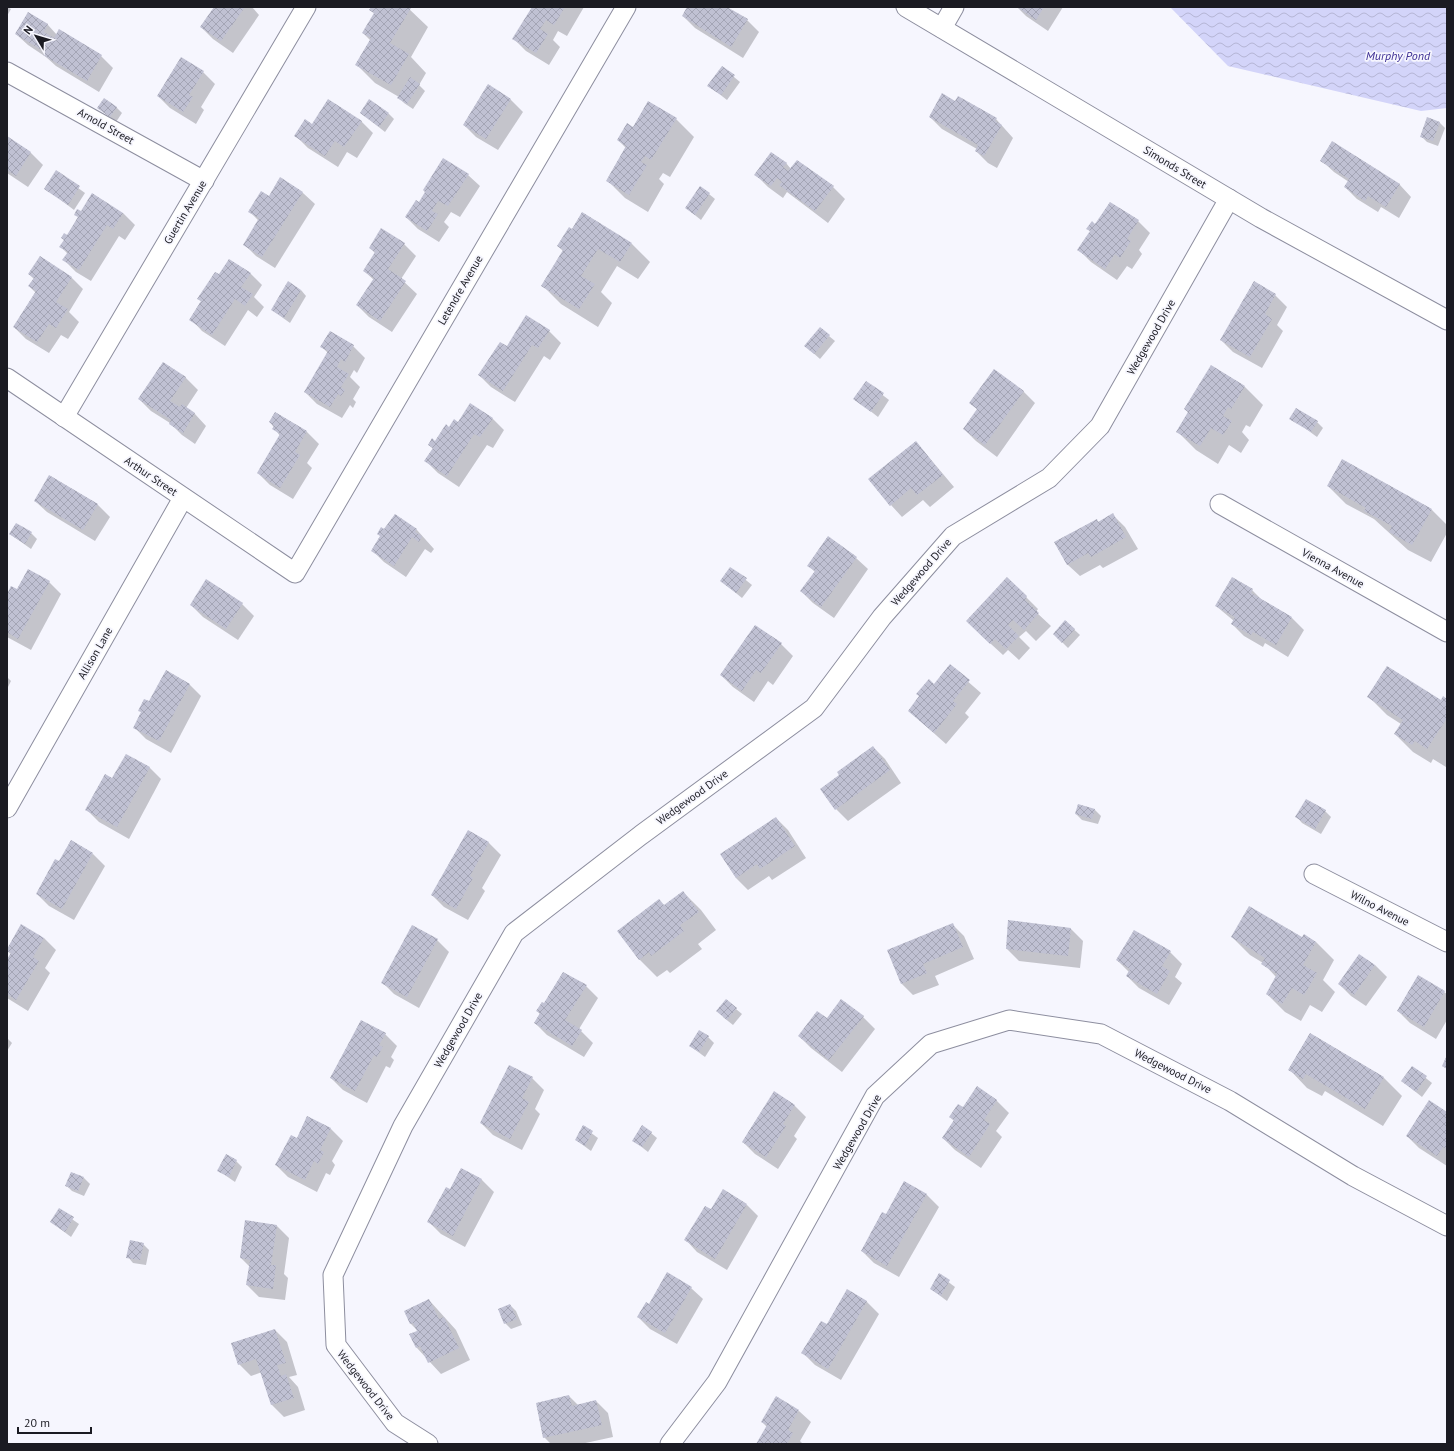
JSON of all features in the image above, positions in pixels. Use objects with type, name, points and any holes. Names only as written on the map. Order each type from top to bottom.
[{"type":"street","name":"Guertin Avenue","points":[[64,417],[306,7]]},
{"type":"street","name":"Letendre Avenue","points":[[295,573],[626,7]]},
{"type":"street","name":"Simonds Street","points":[[906,7],[1229,199],[1447,320]]},
{"type":"street","points":[[942,28],[954,7]]},
{"type":"street","name":"Arnold Street","points":[[7,72],[204,180]]},
{"type":"street","name":"Wedgewood Drive","points":[[428,1444],[396,1423],[336,1345],[333,1275],[403,1126],[514,933],[641,835],[814,708],[882,617],[953,536],[1049,478],[1100,426],[1229,199]]},
{"type":"street","name":"Arthur Street","points":[[7,378],[295,573]]},
{"type":"street","name":"Allison Lane","points":[[7,808],[183,498]]},
{"type":"street","name":"Vienna Avenue","points":[[1220,504],[1447,632]]},
{"type":"street","name":"Wilno Avenue","points":[[1314,874],[1447,942]]},
{"type":"street","name":"Wedgewood Drive","points":[[670,1444],[717,1382],[875,1096],[931,1044],[1009,1020],[1101,1034],[1230,1101],[1353,1176],[1447,1226]]},
{"type":"water","name":"Murphy Pond","points":[[1170,7],[1447,7],[1447,108],[1421,111],[1228,66]]},
{"type":"building","points":[[214,7],[245,7],[221,41],[200,27]]},
{"type":"building","points":[[371,7],[411,8],[390,43],[409,54],[391,85],[355,65],[371,38],[362,33],[374,13],[369,10]]},
{"type":"building","points":[[532,7],[565,7],[554,25],[546,20],[540,29],[548,34],[536,53],[512,39]]},
{"type":"building","points":[[687,7],[727,7],[748,19],[731,47],[682,16]]},
{"type":"building","points":[[1017,7],[1044,7],[1036,20]]},
{"type":"building","points":[[28,12],[48,24],[44,32],[54,38],[59,29],[102,55],[87,81],[43,55],[45,52],[15,34]]},
{"type":"building","points":[[181,57],[204,71],[189,95],[193,97],[183,112],[157,96]]},
{"type":"building","points":[[722,66],[735,75],[721,95],[707,86]]},
{"type":"building","points":[[410,77],[420,84],[407,104],[397,98]]},
{"type":"building","points":[[488,84],[511,99],[486,139],[463,125]]},
{"type":"building","points":[[942,93],[955,101],[958,96],[997,118],[995,121],[1002,125],[984,156],[975,151],[978,145],[929,117]]},
{"type":"building","points":[[104,98],[117,107],[110,117],[97,108]]},
{"type":"building","points":[[328,99],[362,121],[344,147],[335,141],[325,156],[294,136],[305,119],[312,124]]},
{"type":"building","points":[[369,99],[389,113],[379,127],[360,113]]},
{"type":"building","points":[[648,101],[677,118],[651,160],[645,156],[641,162],[647,165],[629,195],[606,181],[626,146],[617,140],[627,123],[633,127]]},
{"type":"building","points":[[1427,117],[1440,122],[1433,141],[1420,137]]},
{"type":"building","points":[[7,136],[31,152],[16,176],[7,170]]},
{"type":"building","points":[[1332,141],[1400,184],[1386,207],[1368,196],[1365,201],[1344,187],[1349,179],[1320,161]]},
{"type":"building","points":[[771,152],[787,163],[783,167],[788,171],[797,160],[834,186],[815,211],[779,185],[782,182],[777,178],[771,186],[754,175]]},
{"type":"building","points":[[443,158],[469,174],[448,206],[438,201],[432,211],[438,214],[427,231],[405,217],[416,200],[419,202],[425,192],[423,190]]},
{"type":"building","points":[[56,170],[80,186],[68,205],[44,189]]},
{"type":"building","points":[[280,177],[303,192],[262,257],[243,245],[259,218],[248,212],[261,191],[269,196]]},
{"type":"building","points":[[700,186],[710,193],[695,215],[685,208]]},
{"type":"building","points":[[92,193],[123,213],[113,229],[107,225],[79,270],[62,260],[68,252],[59,247],[64,240],[61,238],[64,233],[67,235],[78,217],[74,215],[77,209],[81,211]]},
{"type":"building","points":[[1110,202],[1139,220],[1127,239],[1131,241],[1120,258],[1115,254],[1105,269],[1077,250],[1090,231],[1086,229],[1092,221],[1095,224]]},
{"type":"building","points":[[582,212],[632,243],[620,262],[598,249],[581,276],[595,284],[579,309],[541,286],[563,250],[557,246],[569,227],[572,229]]},
{"type":"building","points":[[381,228],[405,243],[388,269],[406,281],[380,321],[356,305],[374,278],[363,271],[375,252],[369,248]]},
{"type":"building","points":[[40,256],[72,277],[56,302],[68,309],[56,328],[49,324],[37,342],[13,327],[36,291],[28,286],[34,278],[28,274]]},
{"type":"building","points":[[229,259],[251,273],[241,287],[253,294],[245,306],[235,299],[212,335],[189,320],[201,301],[197,299],[215,272],[219,274]]},
{"type":"building","points":[[288,281],[301,290],[284,318],[271,310]]},
{"type":"building","points":[[1254,281],[1276,294],[1265,314],[1272,319],[1250,357],[1220,340]]},
{"type":"building","points":[[526,315],[550,330],[538,348],[532,345],[503,391],[478,375],[500,342],[507,346]]},
{"type":"building","points":[[820,327],[830,335],[814,354],[804,346]]},
{"type":"building","points":[[330,331],[354,345],[345,362],[341,359],[337,367],[349,374],[341,387],[345,390],[341,396],[338,394],[330,407],[304,392],[328,351],[320,347]]},
{"type":"building","points":[[163,362],[186,377],[170,401],[180,407],[182,404],[195,413],[183,433],[169,424],[171,420],[138,399]]},
{"type":"building","points":[[1211,365],[1245,386],[1231,409],[1228,407],[1223,416],[1232,421],[1223,435],[1211,428],[1200,446],[1176,432],[1188,412],[1184,409]]},
{"type":"building","points":[[994,369],[1024,391],[985,445],[963,429],[977,409],[969,403]]},
{"type":"building","points":[[866,381],[884,393],[871,412],[853,399]]},
{"type":"building","points":[[470,403],[493,418],[480,437],[474,434],[447,476],[424,461],[433,448],[428,445],[432,438],[435,441],[446,424],[449,427],[454,419],[458,422]]},
{"type":"building","points":[[1296,408],[1318,421],[1311,432],[1289,419]]},
{"type":"building","points":[[275,412],[307,431],[295,452],[300,455],[280,488],[257,473],[280,434],[272,429],[274,426],[269,422]]},
{"type":"building","points":[[916,441],[943,475],[917,495],[911,488],[890,506],[868,479]]},
{"type":"building","points":[[1342,459],[1432,509],[1412,545],[1389,532],[1392,526],[1364,511],[1366,508],[1327,486]]},
{"type":"building","points":[[49,475],[98,504],[83,530],[34,501]]},
{"type":"building","points":[[1113,513],[1126,537],[1091,557],[1088,553],[1067,565],[1054,542],[1097,519],[1098,522]]},
{"type":"building","points":[[395,514],[417,529],[415,532],[422,536],[419,542],[412,537],[394,566],[371,551],[380,536],[377,534],[381,527],[384,529]]},
{"type":"building","points":[[16,523],[32,532],[25,544],[9,534]]},
{"type":"building","points":[[828,536],[857,557],[821,607],[800,591],[815,571],[807,566]]},
{"type":"building","points":[[730,567],[747,578],[736,593],[720,581]]},
{"type":"building","points":[[28,569],[50,581],[18,639],[7,632],[7,594],[11,586],[17,589]]},
{"type":"building","points":[[1007,577],[1027,596],[1025,600],[1039,613],[1024,630],[1013,620],[1008,625],[1019,636],[1006,649],[995,639],[990,644],[966,621]]},
{"type":"building","points":[[1232,577],[1253,589],[1251,593],[1292,617],[1276,645],[1253,632],[1251,635],[1231,624],[1235,617],[1215,606]]},
{"type":"building","points":[[206,579],[243,603],[226,629],[190,605]]},
{"type":"building","points":[[1065,620],[1075,629],[1062,643],[1053,634]]},
{"type":"building","points":[[755,625],[782,643],[761,673],[756,670],[742,691],[720,675]]},
{"type":"building","points":[[950,664],[970,680],[953,701],[957,704],[934,733],[908,711],[919,696],[916,694],[929,679],[934,684]]},
{"type":"building","points":[[1387,666],[1441,700],[1443,696],[1447,699],[1447,718],[1427,749],[1415,741],[1412,745],[1394,734],[1403,720],[1367,697]]},
{"type":"building","points":[[166,670],[190,684],[159,741],[133,728],[141,712],[138,711],[144,699],[149,701]]},
{"type":"building","points":[[873,746],[890,770],[835,810],[820,789],[839,775],[837,772]]},
{"type":"building","points":[[126,754],[150,767],[117,827],[85,810],[105,774],[112,778]]},
{"type":"building","points":[[1306,799],[1326,810],[1315,829],[1295,817]]},
{"type":"building","points":[[1078,804],[1095,809],[1092,819],[1075,814]]},
{"type":"building","points":[[776,817],[795,846],[760,869],[757,864],[736,878],[720,854]]},
{"type":"building","points":[[468,830],[489,842],[470,876],[473,878],[456,909],[431,895]]},
{"type":"building","points":[[71,840],[93,853],[62,909],[36,894],[55,859],[59,861]]},
{"type":"building","points":[[683,891],[699,912],[680,925],[684,931],[651,956],[649,952],[639,960],[617,931],[659,899],[664,905]]},
{"type":"building","points":[[1249,906],[1302,937],[1304,934],[1316,942],[1303,965],[1317,973],[1304,995],[1292,988],[1282,1004],[1266,994],[1277,974],[1261,964],[1265,958],[1231,937]]},
{"type":"building","points":[[1008,920],[1071,928],[1068,956],[1006,949]]},
{"type":"building","points":[[953,923],[963,947],[923,964],[927,973],[901,984],[887,950]]},
{"type":"building","points":[[21,924],[44,938],[33,957],[39,961],[16,1000],[7,994],[7,959],[11,953],[7,951],[7,949]]},
{"type":"building","points":[[412,925],[438,939],[407,997],[381,983]]},
{"type":"building","points":[[1134,930],[1171,951],[1162,966],[1170,971],[1157,994],[1126,976],[1130,969],[1116,960]]},
{"type":"building","points":[[1359,954],[1375,965],[1354,995],[1338,984]]},
{"type":"building","points":[[563,972],[587,985],[565,1020],[582,1030],[572,1046],[534,1023],[540,1013],[536,1011],[542,1002],[544,1003]]},
{"type":"building","points":[[1418,975],[1445,991],[1424,1027],[1397,1011]]},
{"type":"building","points":[[726,999],[737,1008],[727,1020],[716,1011]]},
{"type":"building","points":[[841,999],[864,1016],[829,1060],[798,1036],[817,1011],[827,1018]]},
{"type":"building","points":[[361,1020],[386,1033],[379,1045],[383,1047],[377,1057],[374,1055],[355,1091],[330,1078]]},
{"type":"building","points":[[699,1030],[709,1036],[699,1052],[689,1046]]},
{"type":"building","points":[[1310,1033],[1384,1077],[1365,1109],[1306,1074],[1303,1079],[1288,1070]]},
{"type":"building","points":[[1447,1055],[1447,1069],[1442,1066]]},
{"type":"building","points":[[509,1065],[533,1077],[522,1098],[529,1102],[510,1139],[480,1123]]},
{"type":"building","points":[[1412,1066],[1427,1076],[1416,1092],[1401,1081]]},
{"type":"building","points":[[977,1086],[997,1100],[984,1120],[990,1124],[969,1157],[942,1138],[954,1120],[949,1117],[958,1104],[963,1107]]},
{"type":"building","points":[[774,1091],[795,1105],[783,1124],[786,1126],[766,1157],[742,1142]]},
{"type":"building","points":[[1429,1100],[1447,1112],[1447,1149],[1443,1147],[1437,1156],[1406,1136]]},
{"type":"building","points":[[307,1116],[331,1128],[320,1150],[324,1152],[318,1164],[314,1161],[305,1180],[275,1165],[291,1135],[297,1138]]},
{"type":"building","points":[[583,1125],[593,1131],[585,1146],[575,1140]]},
{"type":"building","points":[[642,1125],[652,1132],[642,1147],[632,1141]]},
{"type":"building","points":[[226,1154],[237,1160],[229,1177],[217,1171]]},
{"type":"building","points":[[461,1168],[482,1179],[453,1236],[427,1222],[446,1187],[450,1189]]},
{"type":"building","points":[[71,1172],[84,1177],[78,1191],[65,1186]]},
{"type":"building","points":[[904,1181],[927,1194],[887,1266],[861,1251],[882,1212],[886,1214]]},
{"type":"building","points":[[723,1189],[747,1204],[715,1259],[684,1240],[705,1206],[711,1209]]},
{"type":"building","points":[[59,1208],[74,1217],[65,1232],[50,1222]]},
{"type":"building","points":[[245,1220],[277,1225],[271,1265],[276,1265],[273,1289],[246,1285],[250,1260],[240,1258]]},
{"type":"building","points":[[130,1240],[144,1243],[140,1260],[126,1258]]},
{"type":"building","points":[[667,1272],[692,1287],[665,1333],[637,1317],[646,1302],[649,1304]]},
{"type":"building","points":[[939,1273],[950,1280],[941,1296],[930,1289]]},
{"type":"building","points":[[847,1289],[867,1301],[828,1369],[801,1353],[821,1321],[827,1324]]},
{"type":"building","points":[[429,1299],[439,1319],[444,1317],[459,1348],[428,1363],[420,1346],[416,1348],[409,1334],[417,1331],[413,1323],[410,1324],[404,1311]]},
{"type":"building","points":[[510,1304],[517,1319],[504,1324],[498,1309]]},
{"type":"building","points":[[275,1329],[286,1363],[277,1365],[281,1376],[286,1374],[294,1398],[271,1405],[256,1359],[238,1365],[231,1343]]},
{"type":"building","points":[[569,1395],[572,1406],[596,1400],[602,1425],[543,1438],[536,1403]]},
{"type":"building","points":[[776,1396],[799,1410],[788,1430],[793,1433],[787,1444],[756,1444],[767,1425],[761,1422]]}]
